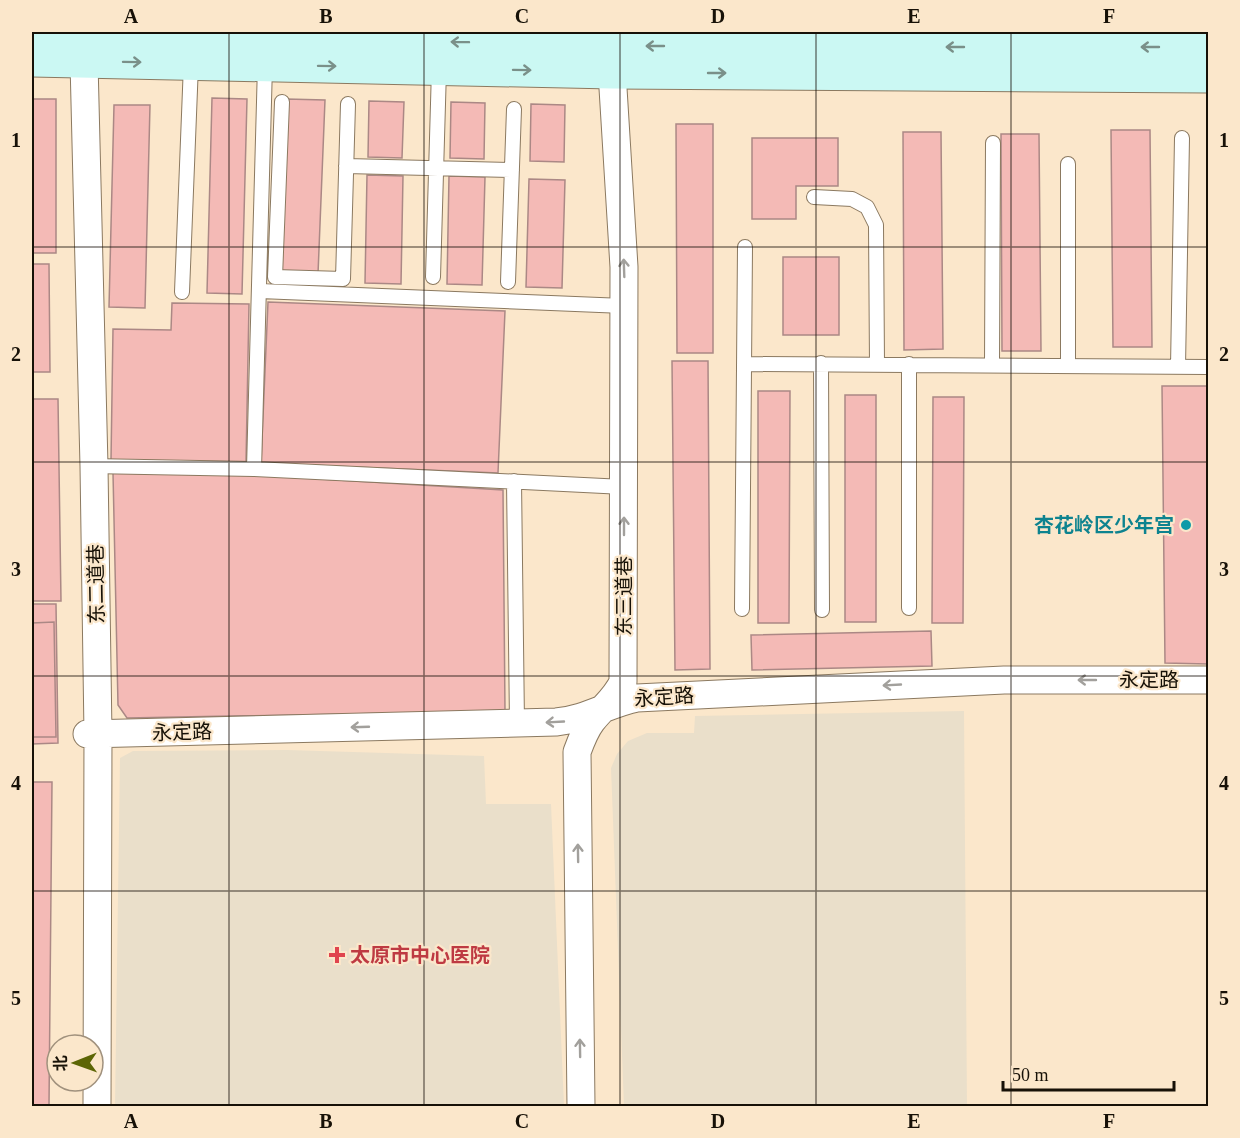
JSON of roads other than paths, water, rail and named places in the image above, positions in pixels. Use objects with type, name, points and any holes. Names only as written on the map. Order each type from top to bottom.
[{"type":"street","points":[[32,33],[612,50],[1209,76]]},
{"type":"street","points":[[32,60],[439,69],[612,50],[1209,48]]},
{"type":"street","name":"东三道巷","points":[[581,1107],[578,752],[582,736],[592,721],[617,695],[623,682],[624,267],[612,50]]},
{"type":"street","name":"东二道巷","points":[[78,61],[88,466],[97,1107]]},
{"type":"street","name":"永定路","points":[[92,734],[575,721],[606,707],[637,698],[1004,680],[1209,680]]},
{"type":"street","name":"东二道巷","points":[[85,1033],[92,734]]},
{"type":"lane","points":[[182,292],[191,64]]},
{"type":"lane","points":[[254,469],[265,65]]},
{"type":"lane","points":[[433,277],[439,69]]},
{"type":"lane","points":[[282,102],[275,277],[343,279],[348,104]]},
{"type":"lane","points":[[508,282],[514,109]]},
{"type":"lane","points":[[1178,367],[1182,138]]},
{"type":"lane","points":[[992,364],[993,143]]},
{"type":"lane","points":[[1068,164],[1068,365]]},
{"type":"lane","points":[[346,166],[512,170]]},
{"type":"lane","points":[[814,197],[852,199],[867,207],[876,225],[877,363]]},
{"type":"lane","points":[[742,609],[745,247]]},
{"type":"lane","points":[[260,291],[624,306]]},
{"type":"lane","points":[[821,363],[822,610]]},
{"type":"lane","points":[[744,364],[877,363],[1209,367]]},
{"type":"lane","points":[[909,364],[909,608]]},
{"type":"lane","points":[[88,466],[254,469],[624,487]]},
{"type":"lane","points":[[514,481],[517,723]]},
{"type":"place","name":"杏花岭区少年宫","points":[[1186,525]]},
{"type":"place","name":"太原市中心医院","points":[[337,955]]}]
